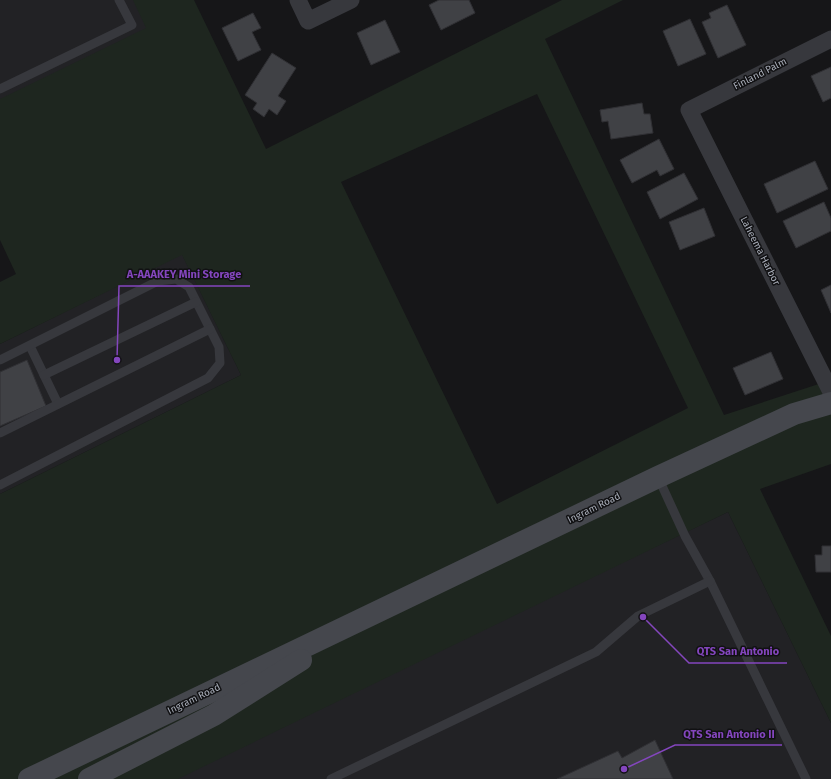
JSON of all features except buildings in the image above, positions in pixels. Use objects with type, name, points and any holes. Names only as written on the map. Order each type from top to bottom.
[{"type":"street","points":[[298,0],[308,21],[351,0]]},
{"type":"street","name":"Finland Palm","points":[[689,110],[831,39]]},
{"type":"street","name":"Laheema Harbor","points":[[689,110],[831,392]]},
{"type":"street","name":"Ingram Road","points":[[29,779],[794,414],[831,403]]},
{"type":"street","name":"Ingram Road","points":[[89,779],[226,708],[301,661],[360,620]]},
{"type":"lane","points":[[0,89],[132,25],[119,0]]},
{"type":"lane","points":[[0,360],[158,281],[176,279],[189,287],[219,347],[220,363],[208,378],[0,485]]},
{"type":"lane","points":[[44,375],[196,302]]},
{"type":"lane","points":[[0,433],[210,329]]},
{"type":"lane","points":[[30,346],[58,404]]},
{"type":"lane","points":[[658,478],[685,536],[710,581],[806,779]]},
{"type":"lane","points":[[331,779],[596,652],[638,616],[710,581]]},
{"type":"shaded area","points":[[0,0],[184,0],[205,46],[0,129]]},
{"type":"shaded area","points":[[133,0],[194,0],[266,149],[562,0],[623,0],[545,39],[724,415],[831,380],[831,464],[760,489],[831,636],[831,723],[728,512],[178,779],[0,779],[0,494],[241,375],[182,255],[0,344],[0,282],[16,274],[0,240],[0,99],[146,28]],"holes":[[[537,94],[688,408],[497,504],[341,182]]]},
{"type":"shaded area","points":[[182,254],[241,375],[0,494],[0,344]]},
{"type":"shaded area","points":[[728,512],[831,723],[831,779],[167,779]]},
{"type":"place","name":"A-AAAKEY Mini Storage","points":[[117,360]]},
{"type":"place","name":"QTS San Antonio","points":[[643,617]]},
{"type":"place","name":"QTS San Antonio II","points":[[624,769]]}]
